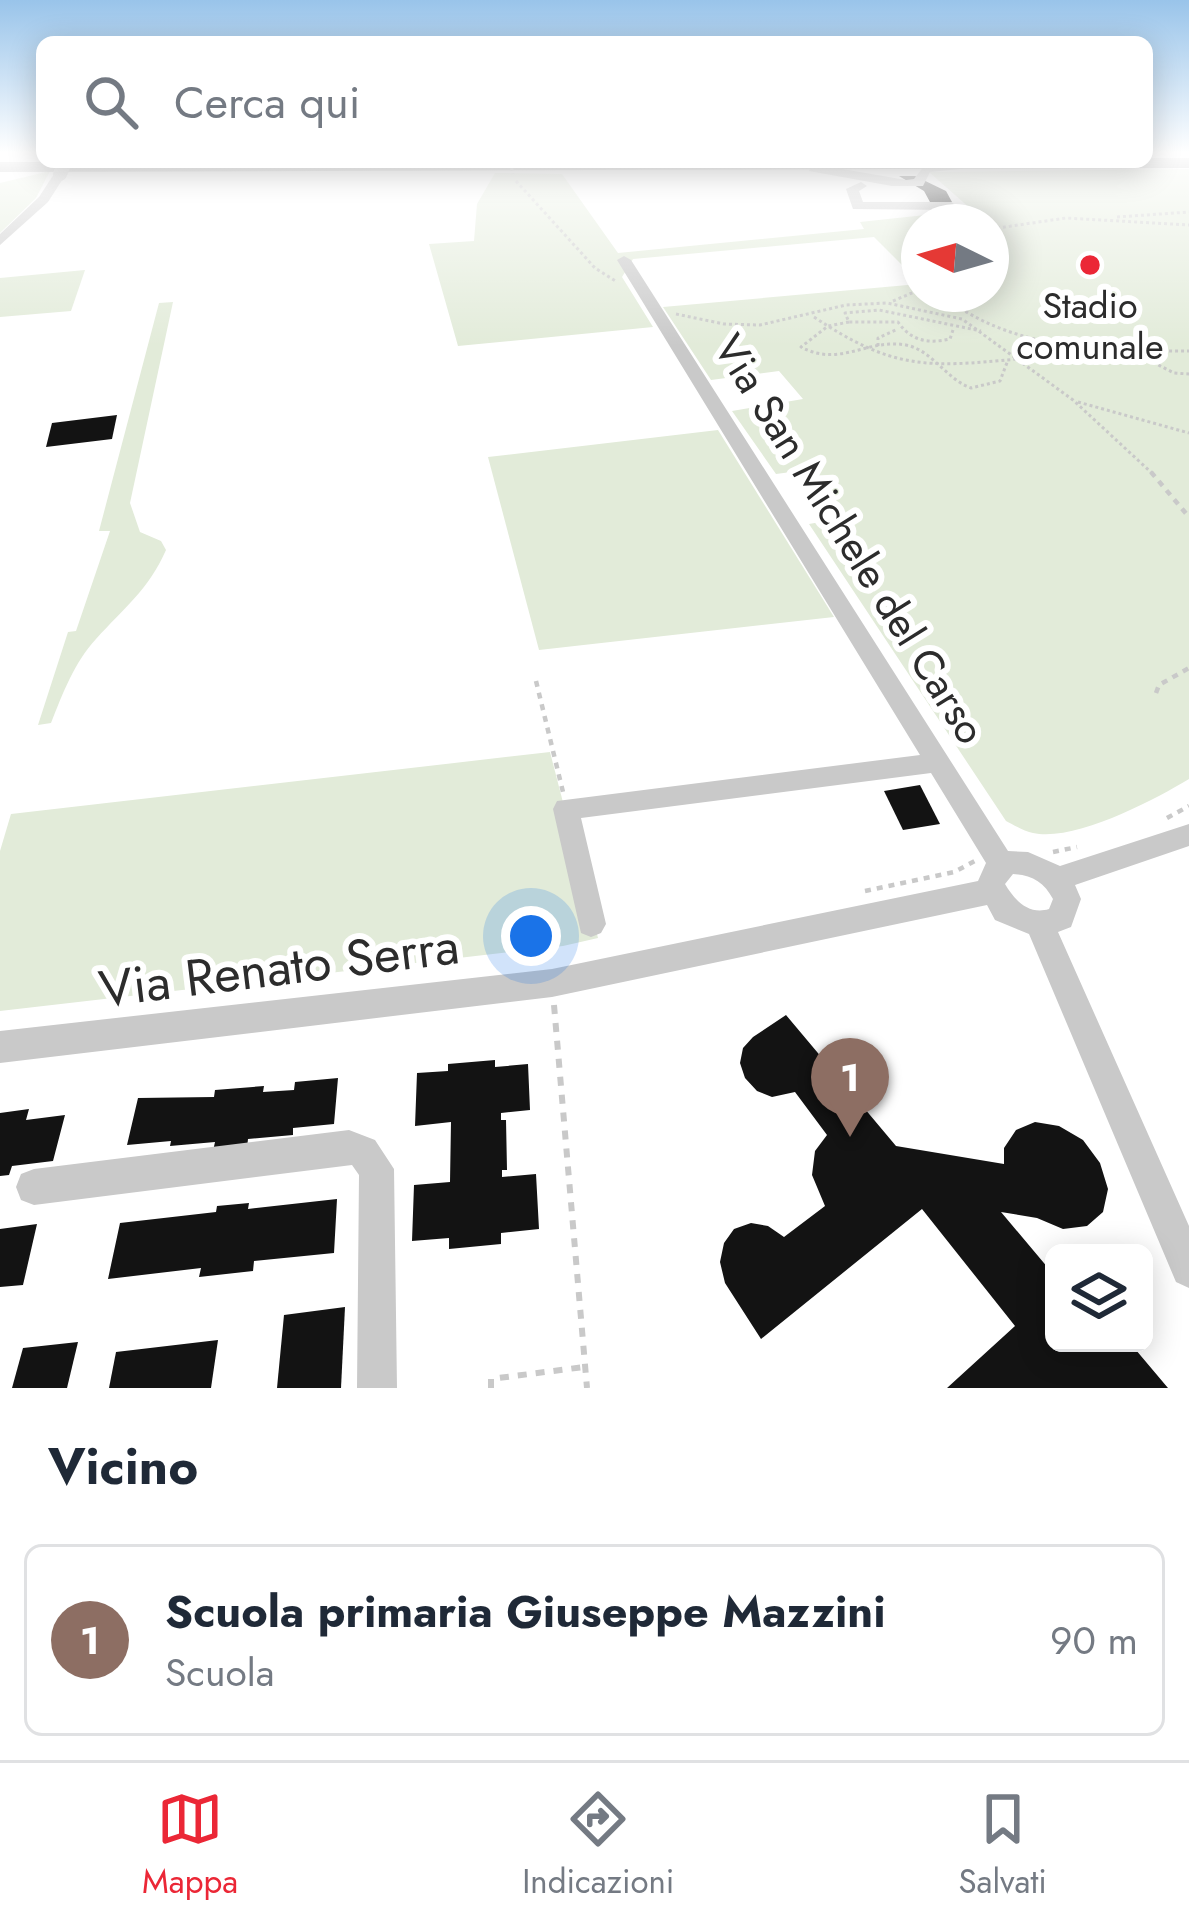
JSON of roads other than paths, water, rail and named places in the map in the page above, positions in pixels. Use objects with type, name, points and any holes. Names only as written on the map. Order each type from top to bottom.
[{"type":"street","points":[[0,242],[27,216]]},
{"type":"street","name":"Via San Michele del Carso","points":[[624,260],[996,869]]},
{"type":"street","points":[[590,924],[566,809],[935,763]]},
{"type":"street","points":[[1052,866],[1067,899],[1060,918],[1040,925],[1005,911],[996,869],[1052,866],[1189,835]]},
{"type":"street","name":"Via Renato Serra","points":[[0,1047],[552,983],[996,869]]},
{"type":"street","points":[[1040,925],[1189,1269]]},
{"type":"street","points":[[34,1187],[349,1147],[363,1151],[377,1169],[377,1388]]},
{"type":"place","name":"Stadio comunale","points":[[1090,265]]},
{"type":"place","name":"Scuola primaria Giuseppe Mazzini","points":[[850,1137]]}]
